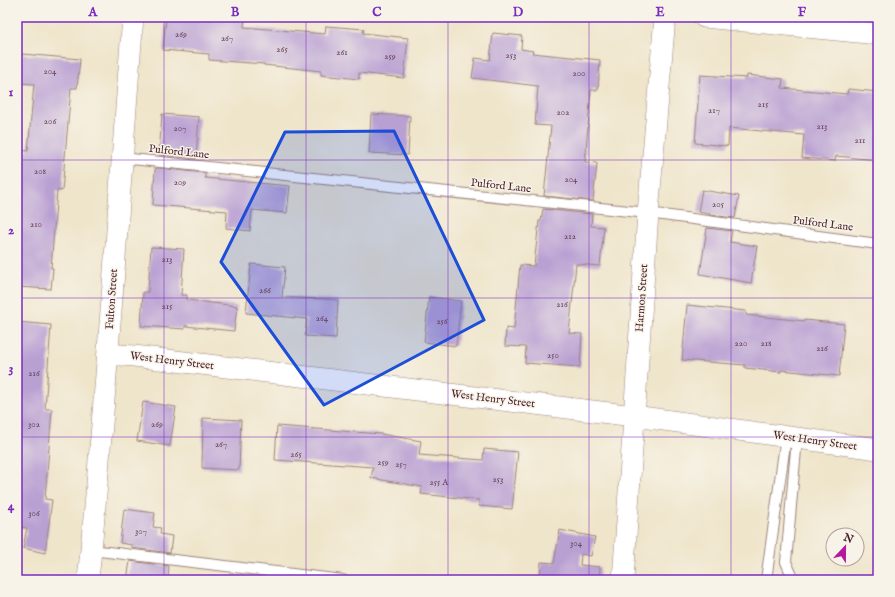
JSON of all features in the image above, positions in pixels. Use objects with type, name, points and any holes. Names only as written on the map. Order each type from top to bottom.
[{"type":"street","name":"Fulton Street","points":[[88,580],[108,354],[133,17]]},
{"type":"street","name":"Harmon Street","points":[[623,580],[648,213],[665,17]]},
{"type":"street","points":[[704,17],[878,34]]},
{"type":"street","name":"West Henry Street","points":[[108,354],[634,416],[878,449]]},
{"type":"lane","name":"Pulford Lane","points":[[122,158],[648,213],[878,244]]},
{"type":"lane","points":[[766,580],[792,438]]},
{"type":"lane","points":[[792,438],[786,562],[794,580]]},
{"type":"lane","points":[[91,550],[343,580]]},
{"type":"highlighted area","points":[[394,131],[484,320],[324,405],[221,262],[285,132]]},
{"type":"building","points":[[166,17],[245,17],[244,27],[325,34],[326,26],[364,29],[363,33],[408,38],[404,78],[359,73],[359,79],[321,75],[321,71],[264,64],[209,60],[209,54],[163,50]]},
{"type":"building","points":[[493,33],[522,36],[521,49],[533,51],[532,53],[600,60],[598,90],[591,90],[585,162],[597,163],[593,201],[544,196],[551,126],[535,125],[538,86],[472,78],[475,58],[490,60]]},
{"type":"building","points":[[22,54],[80,59],[77,88],[71,88],[62,191],[57,190],[51,268],[53,268],[51,289],[17,287],[17,150],[28,151],[34,84],[19,83]]},
{"type":"building","points":[[700,75],[747,78],[747,75],[783,79],[782,88],[847,94],[848,89],[878,92],[878,160],[836,156],[835,161],[802,158],[804,135],[729,128],[728,146],[695,143]]},
{"type":"building","points":[[162,114],[199,117],[196,159],[159,155]]},
{"type":"building","points":[[371,114],[410,116],[408,155],[369,153]]},
{"type":"building","points":[[158,168],[205,173],[205,178],[290,186],[287,213],[252,210],[250,231],[226,228],[227,211],[153,205],[155,169]]},
{"type":"building","points":[[702,190],[739,196],[735,218],[709,215],[710,214],[698,212]]},
{"type":"building","points":[[543,209],[592,214],[591,226],[604,227],[600,266],[576,264],[569,333],[582,334],[580,367],[525,363],[526,347],[505,346],[506,328],[514,329],[520,265],[534,266],[539,221],[541,221]]},
{"type":"building","points":[[707,228],[732,231],[730,242],[757,246],[751,283],[700,274]]},
{"type":"building","points":[[151,247],[184,249],[181,295],[187,295],[187,300],[237,306],[234,331],[185,326],[185,329],[141,326],[143,292],[148,292]]},
{"type":"building","points":[[251,264],[285,267],[282,297],[338,300],[336,338],[305,336],[307,319],[246,313]]},
{"type":"building","points":[[429,297],[461,301],[456,346],[424,342]]},
{"type":"building","points":[[687,305],[746,311],[746,315],[844,324],[839,376],[781,370],[781,372],[745,368],[745,365],[682,360]]},
{"type":"building","points":[[17,322],[51,325],[45,409],[52,409],[45,499],[52,500],[45,553],[23,548],[27,528],[17,527]]},
{"type":"building","points":[[143,402],[176,407],[170,446],[137,441]]},
{"type":"building","points":[[203,418],[241,420],[239,470],[202,468]]},
{"type":"building","points":[[277,426],[381,434],[421,441],[419,455],[483,460],[484,449],[518,452],[512,509],[479,506],[479,500],[421,494],[422,487],[371,478],[373,467],[275,460]]},
{"type":"building","points":[[124,509],[155,513],[153,527],[161,528],[160,534],[172,536],[170,553],[132,548],[132,545],[120,543]]},
{"type":"building","points":[[560,530],[595,537],[591,556],[581,554],[580,565],[600,567],[599,580],[540,580],[541,562],[554,563]]},
{"type":"building","points":[[130,561],[169,566],[168,580],[127,580]]}]
